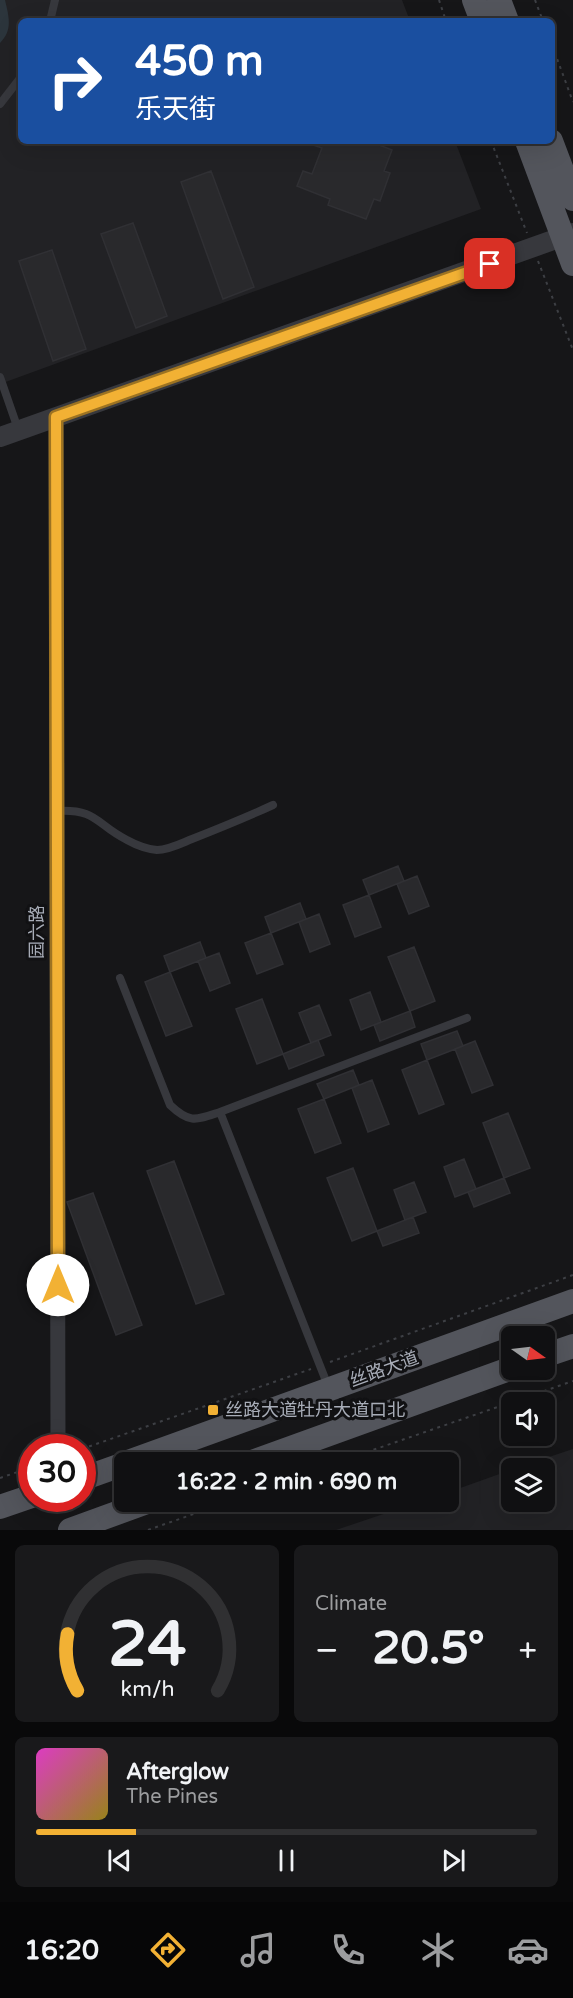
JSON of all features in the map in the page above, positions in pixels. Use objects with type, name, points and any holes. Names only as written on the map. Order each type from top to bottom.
[{"type":"main road","points":[[474,0],[481,18]]},
{"type":"main road","points":[[499,0],[506,18]]},
{"type":"main road","points":[[528,144],[567,231],[573,264]]},
{"type":"main road","points":[[552,144],[573,199]]},
{"type":"main road","name":"丝路大道","points":[[157,1452],[573,1301]]},
{"type":"main road","points":[[555,1352],[573,1346]]},
{"type":"main road","points":[[280,1452],[501,1372]]},
{"type":"main road","name":"丝路大道","points":[[96,1474],[114,1467]]},
{"type":"main road","points":[[0,1507],[18,1501]]},
{"type":"main road","points":[[70,1530],[120,1512]]},
{"type":"street","points":[[6,431],[56,417],[567,231]]},
{"type":"street","points":[[6,431],[567,231]]},
{"type":"street","name":"园六路","points":[[56,417],[58,1434]]},
{"type":"lane","points":[[51,18],[55,0]]},
{"type":"lane","points":[[0,104],[18,81]]},
{"type":"lane","points":[[0,376],[6,431]]},
{"type":"lane","points":[[57,811],[74,810],[85,813],[127,840],[139,846],[159,850],[170,848],[273,805]]},
{"type":"lane","points":[[120,978],[170,1106],[182,1117],[198,1119],[467,1018]]},
{"type":"lane","points":[[220,1112],[330,1390]]},
{"type":"path","points":[[439,0],[445,18]]},
{"type":"path","points":[[535,0],[542,18]]},
{"type":"path","points":[[555,53],[573,102]]},
{"type":"path","points":[[367,1452],[573,1381]]},
{"type":"path","points":[[0,1478],[18,1472]]},
{"type":"path","points":[[148,1530],[199,1512]]},
{"type":"shaded area","points":[[0,0],[402,0],[409,18],[18,18],[18,144],[456,144],[481,209],[0,384]]},
{"type":"shaded area","points":[[0,0],[5,0],[9,23],[7,33],[0,43]]},
{"type":"shaded area","points":[[573,1449],[573,1530],[336,1530],[389,1512],[459,1512],[459,1488],[501,1474],[501,1512],[555,1512],[555,1458],[546,1458]]},
{"type":"building","points":[[377,144],[392,150],[384,171],[390,173],[380,201],[374,199],[366,219],[328,205],[330,199],[297,186],[303,171],[312,174],[322,148],[313,145]]},
{"type":"building","points":[[211,171],[254,287],[223,299],[181,182]]},
{"type":"building","points":[[133,223],[167,316],[136,328],[101,234]]},
{"type":"building","points":[[52,250],[86,349],[53,361],[19,261]]},
{"type":"building","points":[[398,866],[404,881],[369,895],[363,880]]},
{"type":"building","points":[[417,876],[429,906],[409,914],[397,884]]},
{"type":"building","points":[[369,895],[381,927],[355,937],[343,905]]},
{"type":"building","points":[[300,903],[306,919],[271,933],[265,917]]},
{"type":"building","points":[[319,914],[330,944],[310,952],[299,922]]},
{"type":"building","points":[[271,933],[283,964],[257,974],[245,943]]},
{"type":"building","points":[[200,942],[206,958],[170,972],[164,956]]},
{"type":"building","points":[[414,947],[435,1001],[410,1011],[388,957]]},
{"type":"building","points":[[219,953],[230,983],[210,991],[198,961]]},
{"type":"building","points":[[170,972],[192,1026],[166,1036],[145,982]]},
{"type":"building","points":[[370,992],[381,1022],[361,1030],[350,1000]]},
{"type":"building","points":[[262,999],[283,1054],[257,1064],[236,1009]]},
{"type":"building","points":[[319,1005],[331,1035],[311,1043],[299,1013]]},
{"type":"building","points":[[410,1011],[415,1027],[380,1041],[374,1025]]},
{"type":"building","points":[[457,1031],[463,1046],[427,1060],[421,1044]]},
{"type":"building","points":[[318,1040],[324,1055],[289,1069],[283,1054]]},
{"type":"building","points":[[475,1041],[493,1085],[472,1093],[455,1049]]},
{"type":"building","points":[[427,1060],[444,1104],[419,1114],[402,1070]]},
{"type":"building","points":[[353,1070],[359,1085],[324,1099],[317,1084]]},
{"type":"building","points":[[372,1080],[389,1124],[368,1132],[352,1088]]},
{"type":"building","points":[[324,1099],[341,1143],[315,1153],[298,1109]]},
{"type":"building","points":[[508,1113],[530,1168],[504,1178],[483,1123]]},
{"type":"building","points":[[464,1159],[476,1189],[455,1197],[444,1167]]},
{"type":"building","points":[[174,1161],[224,1294],[196,1304],[147,1171]]},
{"type":"building","points":[[353,1168],[377,1231],[352,1241],[327,1178]]},
{"type":"building","points":[[504,1178],[510,1193],[474,1207],[468,1192]]},
{"type":"building","points":[[414,1182],[426,1212],[405,1220],[394,1190]]},
{"type":"building","points":[[93,1193],[142,1325],[116,1335],[67,1202]]},
{"type":"building","points":[[413,1217],[419,1233],[383,1246],[377,1231]]},
{"type":"place","name":"丝路大道牡丹大道口北","points":[[213,1410]]},
{"type":"route","points":[[58,1285],[56,417],[490,264]]}]
